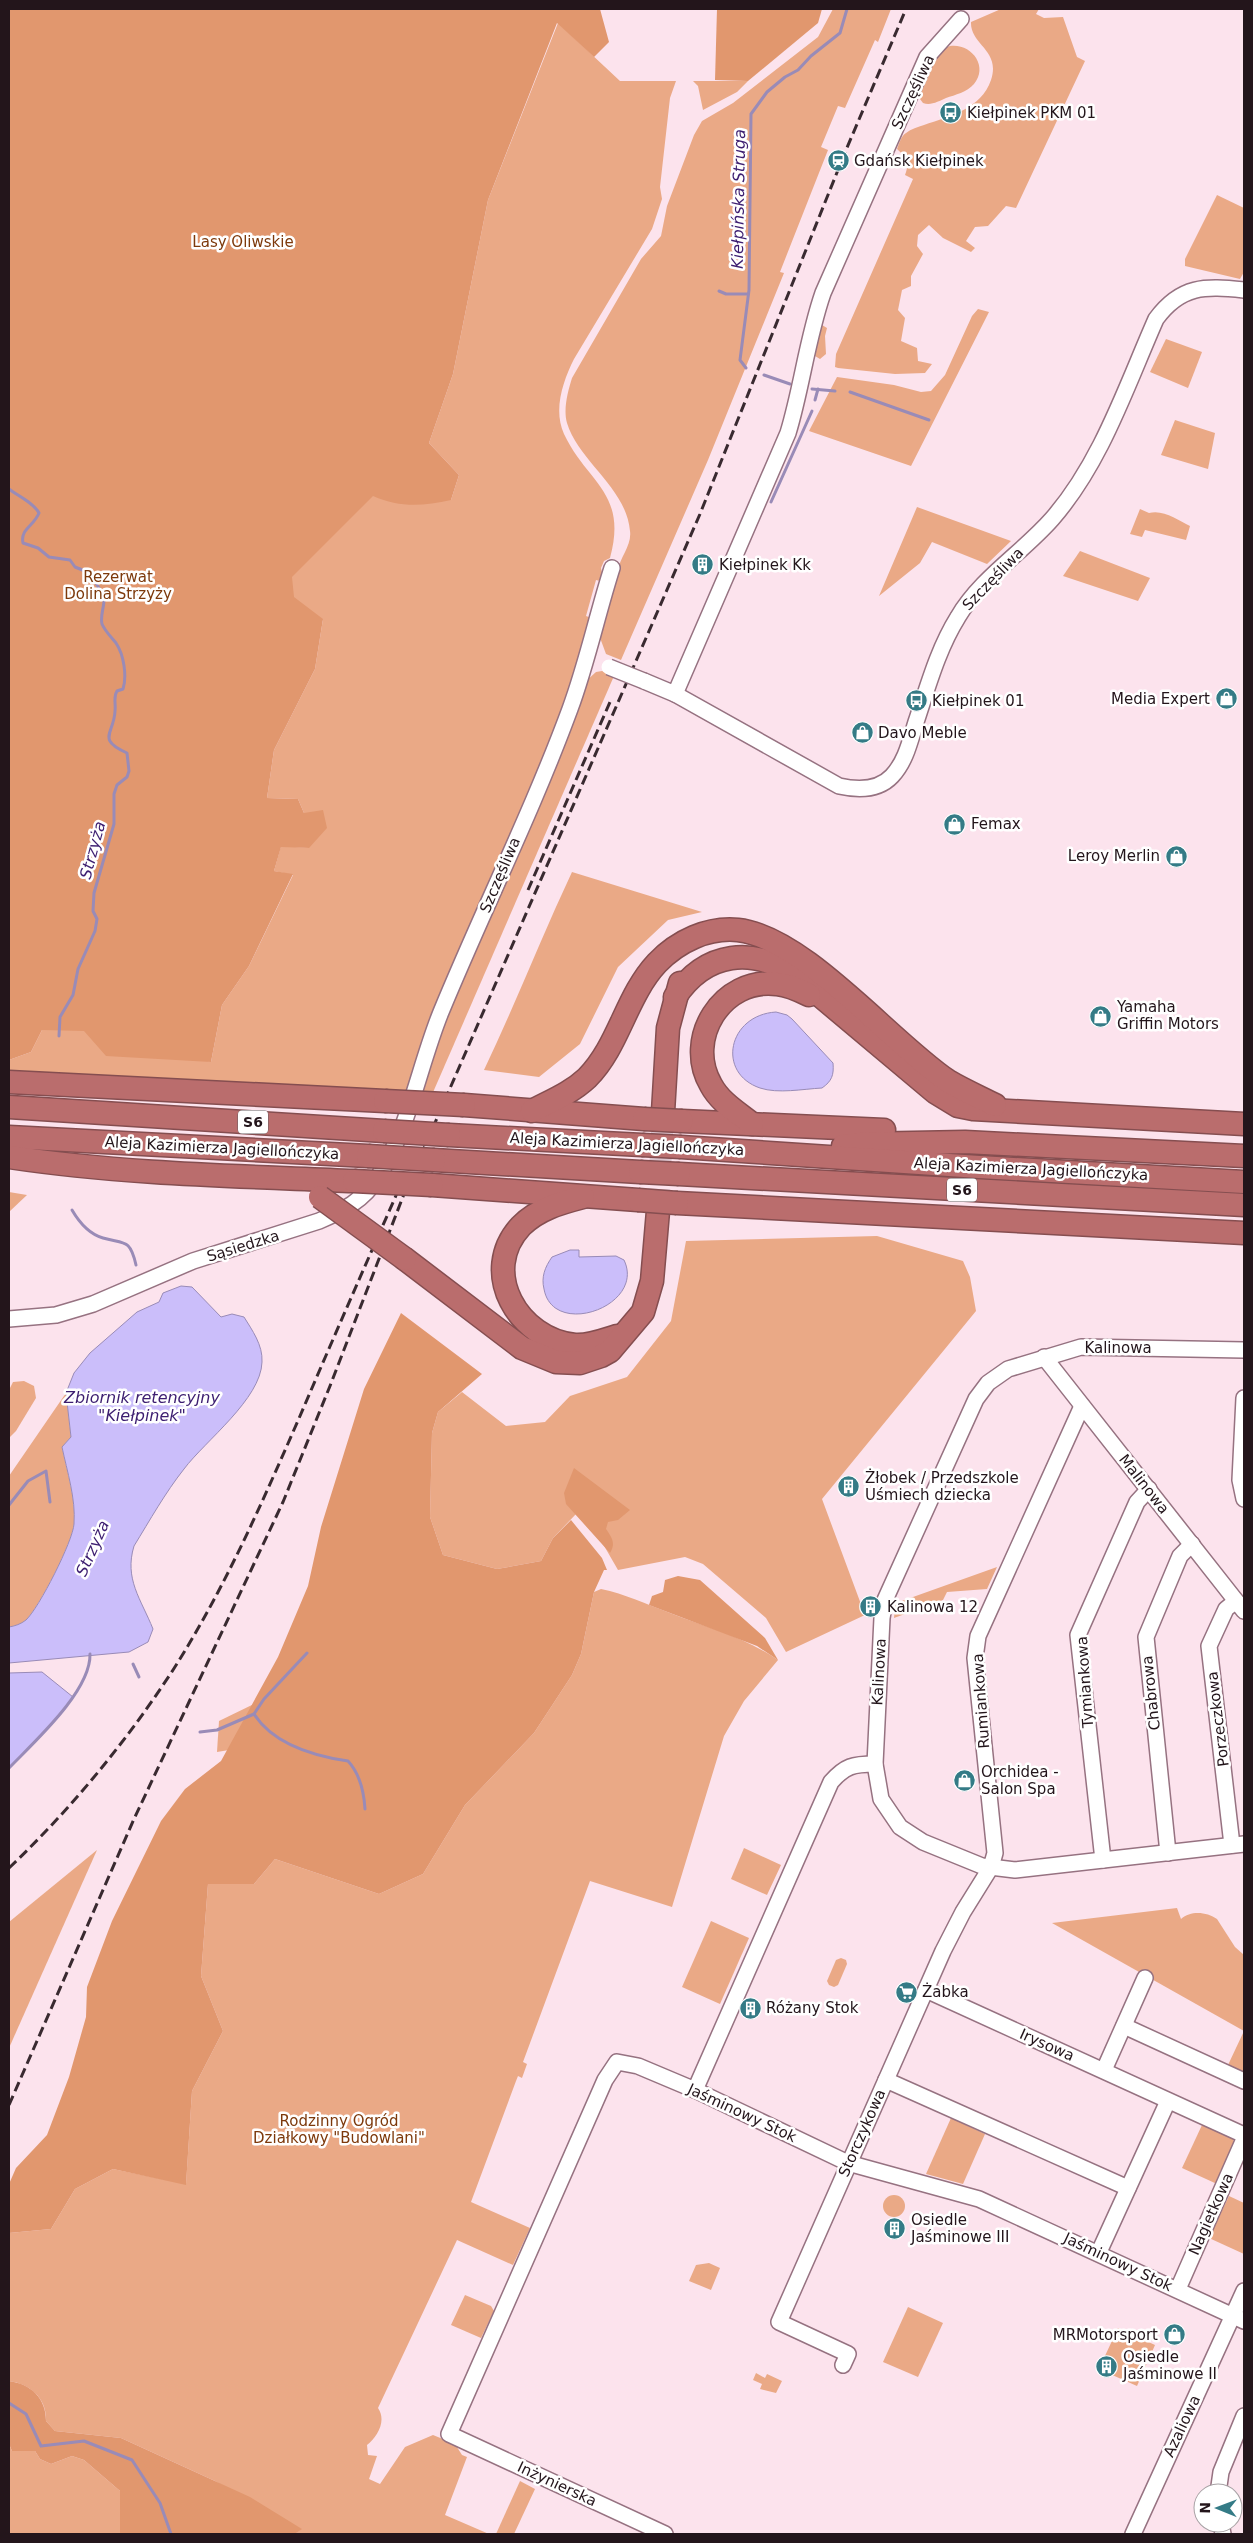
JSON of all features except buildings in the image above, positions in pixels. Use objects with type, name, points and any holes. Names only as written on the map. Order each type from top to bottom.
[{"type":"highway","points":[[532,1111],[575,1088],[594,1069],[604,1055],[639,985],[658,962],[675,946],[690,938],[710,932],[740,930],[772,941],[789,950],[820,973],[947,1080],[1008,1110]]},
{"type":"highway","points":[[663,1117],[667,1041],[675,997],[688,967],[703,952],[713,946],[739,941],[780,951],[789,950]]},
{"type":"highway","points":[[675,997],[687,981],[702,968],[720,960],[746,957],[761,959],[785,968],[948,1102],[973,1109],[1244,1124]]},
{"type":"highway","points":[[752,1124],[723,1101],[706,1076],[702,1046],[710,1018],[728,997],[757,985],[775,983],[791,987],[811,996],[822,997]]},
{"type":"highway","points":[[9,1082],[385,1101],[752,1124],[947,1133],[965,1142]]},
{"type":"highway","name":"Aleja Kazimierza Jagiellończyka","points":[[9,1107],[1244,1182]]},
{"type":"highway","name":"Aleja Kazimierza Jagiellończyka","points":[[9,1137],[1244,1205]]},
{"type":"highway","points":[[797,1154],[860,1144],[965,1142],[1244,1156]]},
{"type":"highway","points":[[9,1157],[92,1167],[432,1185],[638,1200],[667,1207],[1244,1233]]},
{"type":"highway","points":[[289,1178],[320,1197],[405,1259],[522,1348],[546,1359],[568,1363],[592,1360],[610,1351],[643,1312],[650,1293],[667,1207]]},
{"type":"highway","points":[[583,1197],[547,1208],[532,1217],[516,1233],[506,1261],[505,1279],[509,1297],[516,1312],[528,1326],[555,1341],[577,1346],[625,1334]]},
{"type":"street","name":"Szczęśliwa","points":[[675,694],[788,433],[797,402],[812,326],[823,293],[927,56],[958,22]]},
{"type":"street","name":"Szczęśliwa","points":[[587,658],[675,694],[839,786],[855,789],[873,788],[890,778],[904,759],[936,663],[958,616],[988,581],[1053,518],[1076,488],[1098,450],[1156,319],[1165,306],[1177,298],[1201,288],[1244,290]]},
{"type":"street","name":"Szczęśliwa","points":[[415,1094],[429,1041],[560,733],[587,658],[612,568]]},
{"type":"street","name":"Sąsiedzka","points":[[9,1319],[56,1315],[93,1304],[193,1261],[301,1228],[337,1214],[366,1194],[379,1176],[415,1094]]},
{"type":"street","name":"Kalinowa","points":[[1238,1844],[1015,1870],[991,1867],[923,1842],[900,1828],[881,1799],[875,1764],[882,1618],[886,1600],[976,1399],[988,1383],[1008,1369],[1044,1357],[1089,1347],[1244,1350]]},
{"type":"street","name":"Malinowa","points":[[1044,1357],[1240,1606]]},
{"type":"street","points":[[1244,1398],[1240,1480],[1244,1499]]},
{"type":"street","name":"Rumiankowa","points":[[991,1867],[996,1853],[975,1658],[978,1636],[1082,1406]]},
{"type":"street","name":"Tymiankowa","points":[[1103,1860],[1078,1635],[1137,1502],[1148,1489]]},
{"type":"street","name":"Chabrowa","points":[[1168,1853],[1146,1637],[1180,1556],[1192,1544]]},
{"type":"street","name":"Porzeczkowa","points":[[1238,1844],[1209,1646],[1226,1609],[1240,1606]]},
{"type":"street","points":[[695,2090],[831,1782],[843,1768],[860,1764],[875,1764]]},
{"type":"street","name":"Storczykowa","points":[[843,2366],[848,2354],[779,2322],[926,1990],[963,1912],[991,1867]]},
{"type":"street","points":[[1104,2070],[1145,1978]]},
{"type":"street","name":"Irysowa","points":[[926,1990],[1244,2134]]},
{"type":"street","points":[[1124,2026],[1244,2081]]},
{"type":"street","name":"Jaśminowy Stok","points":[[449,2434],[605,2080],[617,2062],[638,2066],[695,2090],[848,2163],[979,2199],[1099,2252],[1238,2318]]},
{"type":"street","points":[[886,2080],[1128,2188]]},
{"type":"street","points":[[1099,2252],[1168,2101]]},
{"type":"street","name":"Nagietkowa","points":[[1178,2289],[1244,2139]]},
{"type":"street","name":"Azaliowa","points":[[1133,2534],[1238,2318],[1244,2291]]},
{"type":"street","points":[[1219,2483],[1221,2472],[1244,2416]]},
{"type":"street","name":"Inżynierska","points":[[449,2434],[665,2534]]},
{"type":"green space","name":"Lasy Oliwskie","points":[[9,9],[600,9],[609,42],[594,57],[557,23],[488,200],[453,374],[429,443],[459,475],[451,500],[412,505],[393,503],[373,496],[292,577],[294,597],[323,619],[315,669],[274,750],[267,798],[298,799],[304,813],[323,810],[327,828],[309,848],[281,847],[274,871],[293,874],[249,966],[222,1005],[211,1062],[106,1056],[84,1031],[42,1030],[31,1052],[9,1060]]},
{"type":"green space","points":[[717,9],[822,9],[818,23],[748,81],[715,80]]},
{"type":"green space","points":[[833,9],[891,9],[878,42],[875,40],[845,108],[838,106],[821,147],[828,150],[780,272],[784,273],[708,460],[621,660],[606,654],[599,635],[619,565],[628,546],[630,531],[627,515],[620,501],[581,450],[567,423],[566,406],[572,378],[641,259],[661,236],[667,206],[694,135],[702,121],[733,103],[818,37]]},
{"type":"green space","points":[[1001,9],[1039,9],[1036,14],[1044,18],[1063,17],[1077,57],[1085,61],[1016,208],[1006,206],[988,226],[975,227],[966,241],[975,248],[971,252],[943,238],[929,225],[918,235],[917,246],[923,254],[911,276],[911,286],[902,290],[898,310],[905,318],[901,341],[917,348],[918,361],[932,364],[925,373],[895,374],[835,367],[836,354],[913,179],[905,175],[907,160],[897,149],[900,140],[904,134],[912,129],[964,110],[980,98],[991,80],[993,70],[989,55],[975,37],[971,22]]},
{"type":"green space","points":[[558,23],[620,81],[676,81],[670,98],[660,187],[662,199],[652,229],[574,359],[563,386],[559,406],[559,415],[564,434],[573,451],[602,490],[614,518],[614,536],[610,558],[604,561],[601,568],[604,582],[596,580],[586,616],[594,619],[570,695],[411,1096],[9,1075],[9,1060],[31,1052],[42,1030],[55,1030],[9,791],[269,397],[451,500],[459,475],[429,443],[453,374],[488,200]],"holes":[[[323,619],[315,669],[274,750],[267,798],[298,799],[304,813],[309,848],[281,846],[274,871],[293,875],[249,966],[222,1005],[211,1062],[111,1035]]]},
{"type":"green space","points":[[950,46],[965,48],[976,57],[980,70],[978,77],[971,87],[964,91],[935,103],[923,103],[917,95],[926,74],[938,54]]},
{"type":"green space","points":[[693,81],[748,81],[737,92],[703,110],[698,86]]},
{"type":"green space","points":[[1217,195],[1244,208],[1244,272],[1240,279],[1185,266],[1185,259]]},
{"type":"green space","points":[[978,309],[989,312],[911,466],[809,431],[837,377],[894,385],[921,392],[931,391],[945,375],[972,316]]},
{"type":"green space","points":[[822,325],[827,328],[825,336],[826,354],[820,359],[815,356]]},
{"type":"green space","points":[[1166,339],[1202,352],[1188,388],[1150,372]]},
{"type":"green space","points":[[1175,420],[1215,433],[1208,469],[1161,455]]},
{"type":"green space","points":[[917,507],[1011,541],[987,564],[932,542],[920,563],[879,596]]},
{"type":"green space","points":[[1140,509],[1149,513],[1160,512],[1190,526],[1186,540],[1145,530],[1142,537],[1130,534]]},
{"type":"green space","points":[[1080,551],[1150,578],[1138,601],[1063,576]]},
{"type":"green space","points":[[602,671],[614,676],[431,1097],[420,1096],[431,1050],[585,682],[596,672]]},
{"type":"green space","points":[[572,872],[702,912],[668,920],[618,967],[580,1044],[539,1077],[484,1070],[550,922]]},
{"type":"green space","points":[[9,1192],[27,1195],[9,1212]]},
{"type":"green space","points":[[877,1236],[963,1261],[970,1277],[976,1311],[822,1499],[865,1615],[786,1652],[766,1618],[703,1564],[685,1557],[618,1570],[603,1544],[576,1514],[553,1538],[541,1561],[497,1569],[443,1555],[430,1517],[432,1433],[438,1412],[462,1392],[506,1426],[545,1422],[570,1396],[627,1377],[671,1321],[686,1241]]},
{"type":"green space","points":[[401,1313],[482,1374],[438,1412],[432,1433],[430,1517],[443,1555],[497,1569],[541,1561],[553,1538],[571,1520],[602,1558],[607,1570],[604,1570],[594,1592],[581,1654],[572,1675],[534,1733],[465,1805],[423,1874],[379,1894],[275,1859],[254,1884],[208,1884],[201,1976],[223,2031],[192,2091],[186,2185],[113,2169],[75,2189],[51,2229],[9,2233],[9,2184],[16,2168],[47,2135],[69,2077],[86,2017],[87,1987],[112,1921],[161,1821],[185,1789],[221,1761],[278,1657],[308,1586],[321,1527],[364,1389]]},
{"type":"green space","points":[[24,1381],[34,1386],[36,1398],[16,1431],[9,1438],[9,1390],[13,1382]]},
{"type":"green space","points":[[66,1393],[71,1437],[62,1447],[74,1505],[72,1533],[54,1574],[32,1613],[22,1623],[9,1627],[9,1476]]},
{"type":"green space","points":[[574,1468],[630,1510],[618,1520],[608,1522],[606,1529],[613,1543],[610,1553],[566,1504],[564,1493]]},
{"type":"green space","points":[[997,1567],[987,1589],[947,1592],[943,1600],[894,1618],[896,1599],[899,1602]]},
{"type":"green space","points":[[678,1576],[700,1580],[765,1638],[778,1660],[757,1646],[649,1605],[652,1596],[663,1592],[665,1580]]},
{"type":"green space","name":"Rodzinny Ogród Działkowy \"Budowlani\"","points":[[601,1589],[627,1596],[725,1633],[752,1645],[778,1660],[744,1701],[724,1736],[672,1907],[590,1881],[523,2062],[527,2064],[522,2078],[518,2076],[471,2202],[530,2228],[513,2265],[457,2240],[378,2408],[381,2413],[380,2428],[367,2445],[368,2455],[377,2456],[369,2479],[380,2484],[405,2447],[433,2435],[455,2444],[462,2455],[467,2457],[445,2515],[489,2534],[295,2534],[301,2529],[215,2481],[121,2438],[55,2431],[46,2421],[44,2405],[36,2394],[24,2385],[9,2381],[9,2233],[51,2229],[75,2189],[113,2169],[186,2184],[192,2091],[223,2031],[201,1976],[208,1884],[254,1884],[275,1859],[379,1894],[423,1874],[465,1805],[534,1733],[572,1675],[581,1654],[594,1592]]},
{"type":"green space","points":[[264,1699],[235,1749],[217,1752],[219,1721]]},
{"type":"green space","points":[[744,1848],[781,1865],[767,1895],[731,1879]]},
{"type":"green space","points":[[97,1850],[9,2048],[9,1922]]},
{"type":"green space","points":[[1177,1908],[1181,1919],[1189,1914],[1199,1913],[1217,1919],[1235,1947],[1244,1955],[1244,2031],[1052,1923]]},
{"type":"green space","points":[[711,1921],[749,1938],[720,2004],[682,1987]]},
{"type":"green space","points":[[841,1958],[846,1960],[847,1964],[838,1985],[834,1987],[829,1985],[827,1981],[836,1960]]},
{"type":"green space","points":[[1244,2031],[1244,2073],[1228,2065]]},
{"type":"green space","points":[[951,2118],[985,2134],[963,2184],[926,2174]]},
{"type":"green space","points":[[1202,2125],[1233,2139],[1235,2144],[1217,2184],[1182,2168]]},
{"type":"green space","points":[[894,2195],[902,2198],[905,2206],[902,2214],[894,2217],[886,2214],[883,2206],[886,2198]]},
{"type":"green space","points":[[1229,2196],[1244,2203],[1244,2254],[1209,2238]]},
{"type":"green space","points":[[709,2263],[720,2268],[711,2290],[689,2281],[696,2265]]},
{"type":"green space","points":[[465,2295],[491,2306],[494,2311],[481,2338],[451,2325]]},
{"type":"green space","points":[[908,2307],[943,2323],[918,2377],[883,2362]]},
{"type":"green space","points":[[1118,2328],[1155,2345],[1137,2386],[1110,2374],[1115,2363],[1104,2358]]},
{"type":"green space","points":[[756,2373],[765,2378],[767,2374],[782,2381],[776,2393],[760,2389],[762,2384],[753,2380]]},
{"type":"green space","points":[[9,2381],[24,2385],[36,2394],[43,2405],[46,2421],[55,2431],[121,2438],[250,2497],[302,2529],[295,2534],[120,2534],[120,2491],[84,2460],[72,2456],[51,2464],[40,2459],[35,2451],[12,2451],[9,2444]]},
{"type":"green space","points":[[9,2444],[12,2451],[35,2451],[40,2459],[51,2464],[72,2456],[84,2460],[120,2491],[120,2534],[9,2534]]},
{"type":"green space","points":[[520,2481],[535,2489],[514,2534],[496,2534]]},
{"type":"water","points":[[776,1012],[787,1015],[792,1019],[833,1063],[832,1077],[822,1088],[783,1091],[767,1090],[746,1081],[737,1070],[733,1058],[738,1033],[747,1023],[760,1016]]},
{"type":"water","points":[[570,1250],[579,1250],[579,1257],[616,1256],[624,1260],[627,1277],[622,1291],[611,1303],[596,1310],[579,1314],[563,1312],[551,1304],[544,1289],[543,1276],[552,1257]]},
{"type":"water","name":"Zbiornik retencyjny \"Kiełpinek\"","points":[[181,1286],[192,1287],[221,1317],[232,1314],[244,1317],[259,1344],[262,1362],[259,1376],[242,1405],[184,1469],[164,1497],[134,1546],[131,1558],[132,1579],[153,1629],[148,1642],[129,1652],[9,1663],[9,1627],[22,1623],[32,1613],[54,1574],[72,1533],[74,1505],[62,1447],[71,1437],[66,1393],[74,1373],[90,1353],[137,1312],[159,1302],[163,1293]]},
{"type":"water","points":[[42,1672],[73,1697],[59,1716],[9,1768],[9,1673]]},
{"type":"waterway","name":"Kiełpińska Struga","points":[[746,368],[740,360],[749,290],[751,114],[767,92],[785,77],[798,70],[811,56],[840,33],[847,9]]},
{"type":"waterway","points":[[719,291],[726,294],[748,294]]},
{"type":"waterway","points":[[764,375],[790,384]]},
{"type":"waterway","points":[[812,389],[835,391]]},
{"type":"waterway","points":[[815,400],[818,389]]},
{"type":"waterway","points":[[850,392],[929,420]]},
{"type":"waterway","points":[[771,502],[812,411]]},
{"type":"waterway","name":"Strzyża","points":[[9,489],[30,503],[39,513],[25,531],[23,543],[38,548],[49,557],[70,560],[75,567],[90,573],[104,600],[102,624],[119,648],[125,672],[123,689],[117,691],[115,696],[114,719],[109,740],[127,753],[129,771],[127,777],[117,785],[114,794],[114,824],[94,893],[93,911],[97,919],[95,931],[78,969],[73,995],[60,1017],[59,1036]]},
{"type":"waterway","name":"Strzyża","points":[[72,1210],[81,1223],[93,1234],[121,1242],[128,1246],[134,1256],[136,1265]]},
{"type":"waterway","points":[[9,1505],[28,1481],[46,1471],[50,1502]]},
{"type":"waterway","points":[[200,1732],[217,1730],[254,1714],[264,1699],[307,1653]]},
{"type":"waterway","name":"Strzyża","points":[[9,1768],[46,1730],[71,1699],[81,1684],[88,1668],[90,1654]]},
{"type":"waterway","points":[[133,1664],[139,1677]]},
{"type":"waterway","points":[[254,1714],[262,1725],[284,1741],[309,1752],[348,1761],[360,1783],[365,1809]]},
{"type":"waterway","points":[[9,2403],[26,2414],[41,2446],[84,2441],[132,2460],[160,2503],[171,2534]]},
{"type":"tunnel","points":[[658,1211],[663,1112]]},
{"type":"railway","points":[[9,2105],[134,1819],[283,1502],[404,1194],[700,514],[846,150],[906,9]]},
{"type":"railway","points":[[528,890],[610,702]]},
{"type":"railway","points":[[9,1868],[32,1846],[97,1774],[155,1697],[192,1640],[257,1514],[398,1191]]},
{"type":"place","name":"Kiełpinek PKM 01","points":[[951,113]]},
{"type":"place","name":"Gdańsk Kiełpinek","points":[[838,161]]},
{"type":"place","name":"Kiełpinek Kk","points":[[703,565]]},
{"type":"place","name":"Media Expert","points":[[1226,699]]},
{"type":"place","name":"Kiełpinek 01","points":[[916,701]]},
{"type":"place","name":"Davo Meble","points":[[862,733]]},
{"type":"place","name":"Femax","points":[[955,824]]},
{"type":"place","name":"Leroy Merlin","points":[[1176,856]]},
{"type":"place","name":"Yamaha Griffin Motors","points":[[1101,1016]]},
{"type":"place","name":"Żłobek / Przedszkole Uśmiech dziecka","points":[[849,1487]]},
{"type":"place","name":"Kalinowa 12","points":[[871,1607]]},
{"type":"place","name":"Orchidea - Salon Spa","points":[[965,1781]]},
{"type":"place","name":"Żabka","points":[[906,1992]]},
{"type":"place","name":"Różany Stok","points":[[750,2008]]},
{"type":"place","name":"Osiedle Jaśminowe III","points":[[895,2229]]},
{"type":"place","name":"MRMotorsport","points":[[1174,2335]]},
{"type":"place","name":"Osiedle Jaśminowe II","points":[[1107,2366]]},
{"type":"park label","name":"Rezerwat Dolina Strzyży","points":[[118,586]]}]
